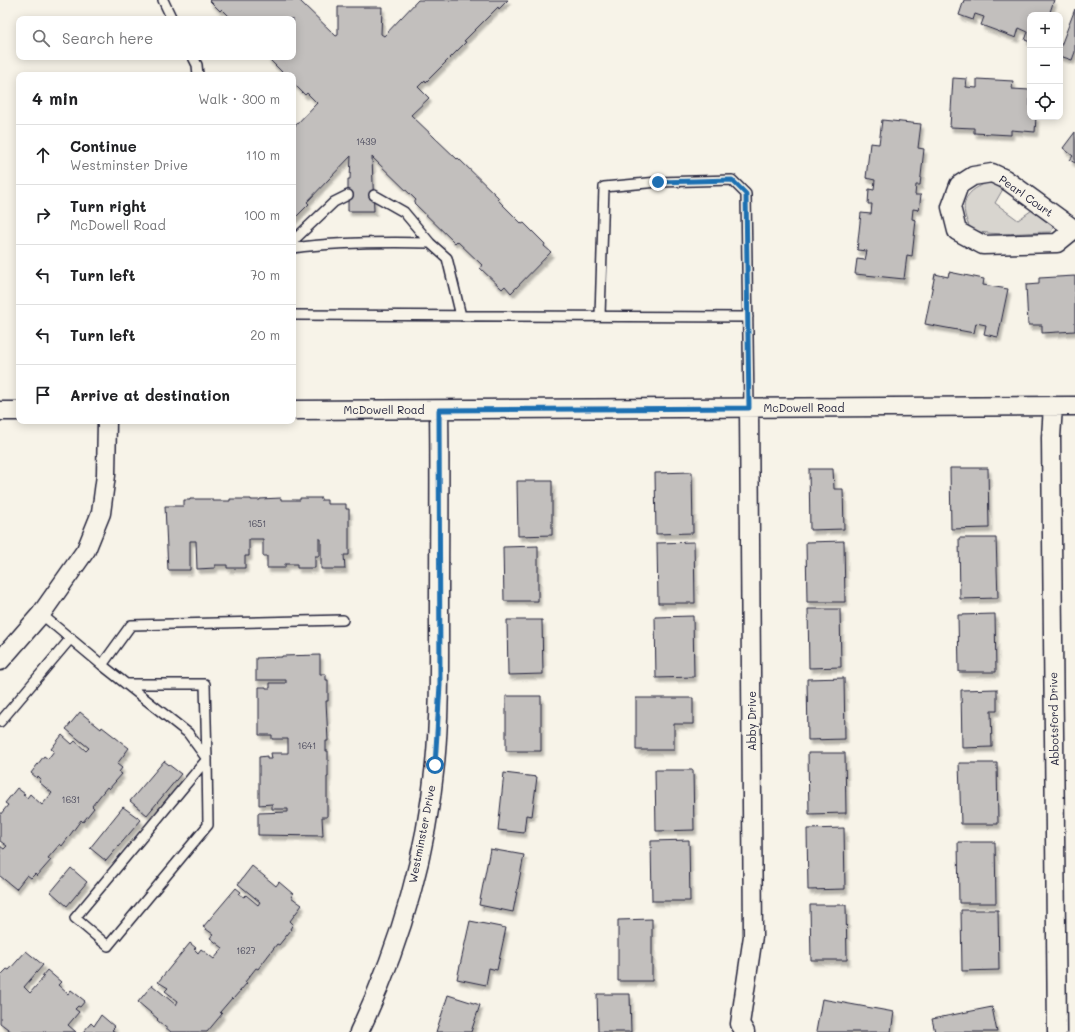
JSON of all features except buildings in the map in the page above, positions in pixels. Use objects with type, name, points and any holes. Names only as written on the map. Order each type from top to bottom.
[{"type":"street","name":"Pearl Court","points":[[992,173],[1005,179],[1074,230],[1057,244],[983,245],[957,231],[951,207],[959,185],[973,176],[992,173]]},
{"type":"street","name":"Abbotsford Drive","points":[[1053,406],[1051,438],[1057,1032]]},
{"type":"street","name":"McDowell Road","points":[[296,410],[1075,406]]},
{"type":"street","name":"Abby Drive","points":[[745,1032],[740,1024],[753,936],[749,408]]},
{"type":"street","name":"Westminster Drive","points":[[359,1032],[383,978],[409,897],[428,816],[435,765],[440,685],[439,410]]},
{"type":"street","points":[[0,412],[16,411]]},
{"type":"street","points":[[0,661],[41,614],[86,550],[100,513],[106,475],[107,424]]},
{"type":"lane","points":[[164,0],[171,16]]},
{"type":"lane","points":[[194,60],[197,65],[198,72]]},
{"type":"lane","points":[[600,316],[604,187],[658,182],[732,180],[746,194],[749,408]]},
{"type":"lane","points":[[296,238],[334,202],[348,195]]},
{"type":"lane","points":[[374,195],[404,212],[430,243],[447,258],[461,316]]},
{"type":"lane","points":[[296,248],[328,244],[430,243]]},
{"type":"lane","points":[[296,315],[748,317]]},
{"type":"lane","points":[[41,614],[102,665],[188,732],[208,758]]},
{"type":"lane","points":[[102,665],[130,625],[343,620]]},
{"type":"lane","points":[[0,722],[71,638]]},
{"type":"lane","points":[[126,684],[204,684],[208,758],[208,825],[108,946],[75,918],[208,758]]},
{"type":"shaded area","points":[[987,183],[1002,186],[1003,189],[995,203],[1018,220],[1032,210],[1052,223],[1053,228],[1051,232],[1000,234],[971,230],[965,214],[965,201],[972,191]]},
{"type":"route","points":[[435,765],[440,685],[439,410],[749,408],[746,194],[732,180],[658,182]]}]
